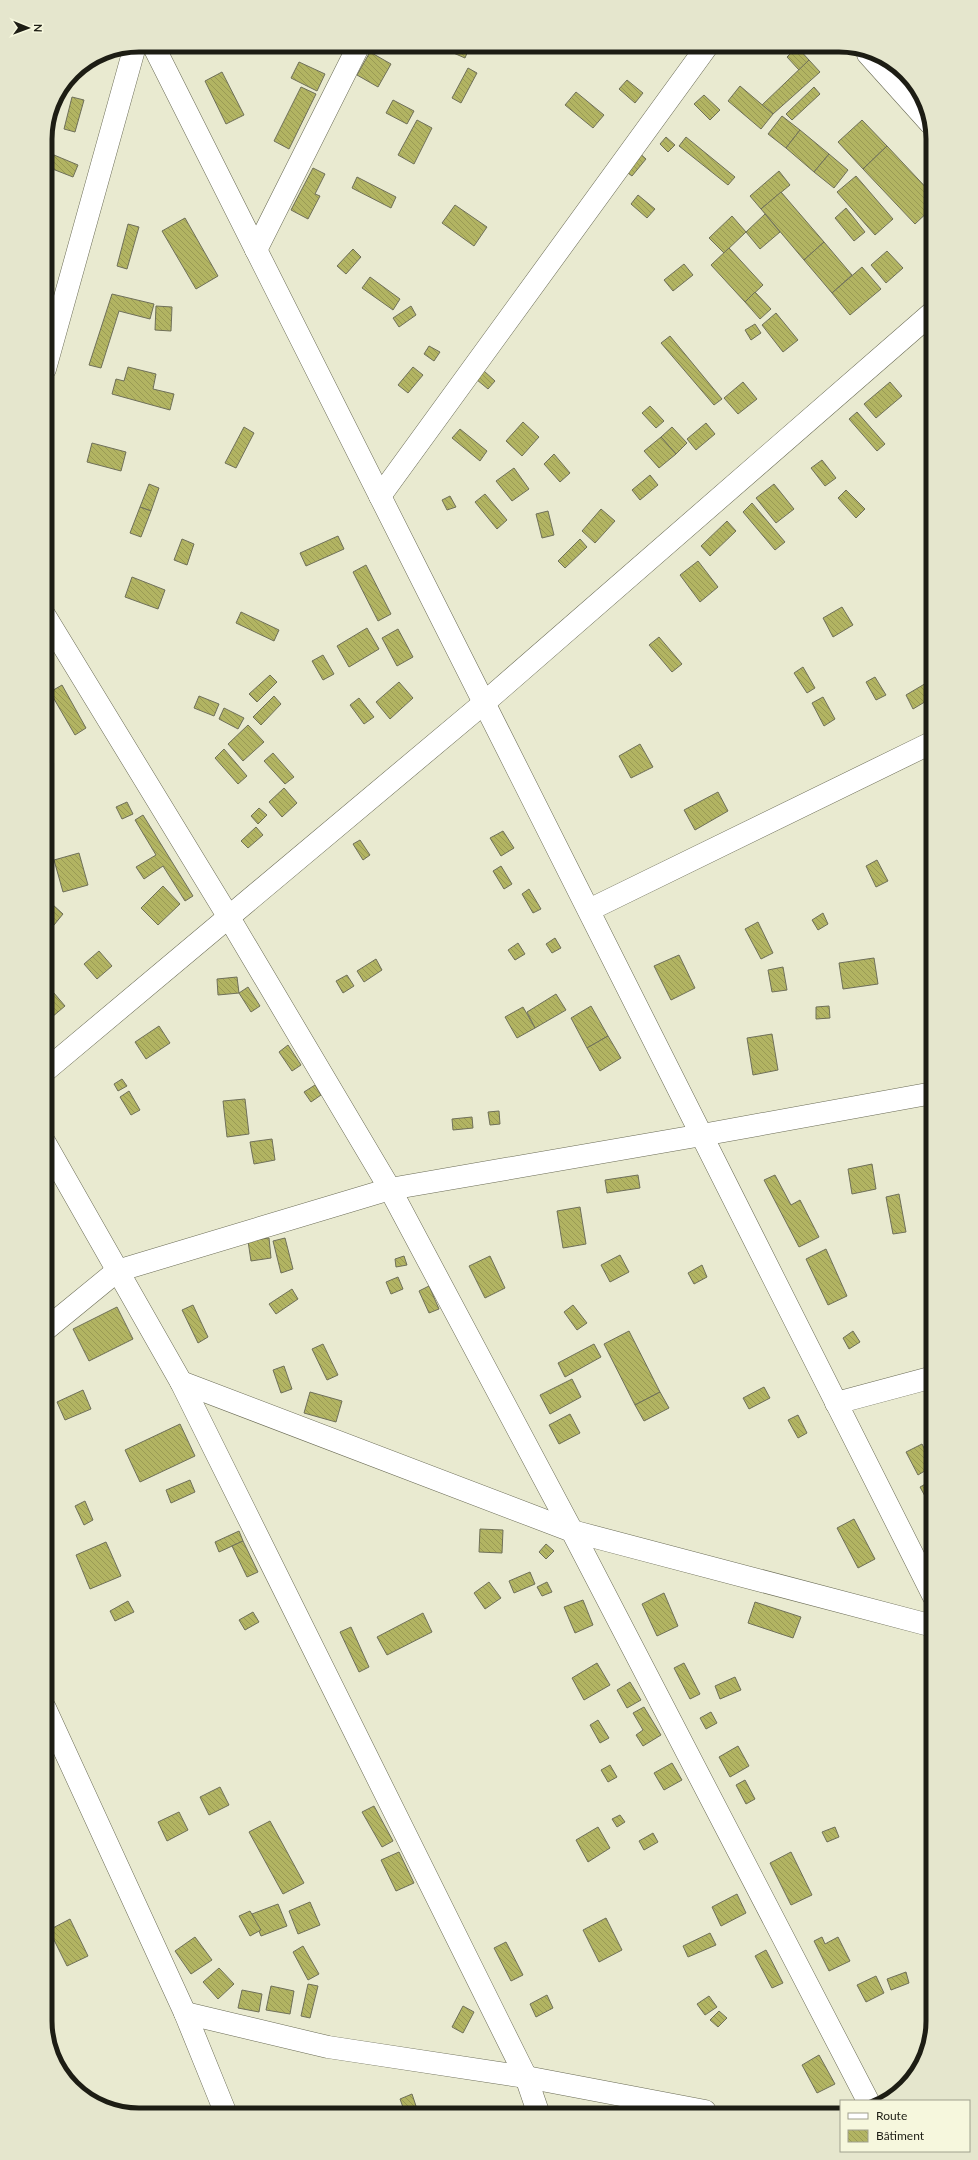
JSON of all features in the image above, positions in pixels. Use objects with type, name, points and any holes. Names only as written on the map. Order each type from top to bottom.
[{"type":"street","points":[[52,344],[133,52]]},
{"type":"street","points":[[157,52],[926,1581]]},
{"type":"street","points":[[256,250],[355,52]]},
{"type":"street","points":[[380,496],[703,52]]},
{"type":"street","points":[[873,59],[922,114]]},
{"type":"street","points":[[52,1065],[484,703],[926,318]]},
{"type":"street","points":[[52,627],[228,916],[390,1189],[572,1531],[867,2100]]},
{"type":"street","points":[[589,910],[926,745]]},
{"type":"street","points":[[52,1324],[116,1271],[390,1189],[926,1094]]},
{"type":"street","points":[[52,1157],[116,1271],[181,1382],[526,2077],[537,2108]]},
{"type":"street","points":[[836,1403],[926,1379]]},
{"type":"street","points":[[181,1382],[572,1531],[926,1624]]},
{"type":"street","points":[[52,1723],[186,2013],[224,2108]]},
{"type":"street","points":[[186,2013],[328,2047],[526,2077],[689,2108]]},
{"type":"building","points":[[370,52],[391,64],[378,87],[357,75]]},
{"type":"building","points":[[451,52],[468,52],[465,58]]},
{"type":"building","points":[[792,52],[802,52],[809,60],[799,70],[787,57]]},
{"type":"building","points":[[809,60],[820,72],[773,114],[762,105]]},
{"type":"building","points":[[299,62],[325,74],[317,91],[291,78]]},
{"type":"building","points":[[468,68],[477,73],[461,103],[452,98]]},
{"type":"building","points":[[222,72],[244,115],[226,124],[205,81]]},
{"type":"building","points":[[627,80],[643,93],[635,103],[619,89]]},
{"type":"building","points":[[740,86],[773,114],[761,129],[728,101]]},
{"type":"building","points":[[301,87],[316,94],[289,149],[274,141]]},
{"type":"building","points":[[814,87],[820,94],[792,120],[786,114]]},
{"type":"building","points":[[576,92],[604,115],[593,128],[565,105]]},
{"type":"building","points":[[704,95],[720,110],[710,120],[694,104]]},
{"type":"building","points":[[72,97],[84,100],[75,132],[64,129]]},
{"type":"building","points":[[393,100],[414,111],[407,124],[386,113]]},
{"type":"building","points":[[782,116],[800,130],[786,148],[768,134]]},
{"type":"building","points":[[417,120],[432,128],[414,164],[398,155]]},
{"type":"building","points":[[862,120],[887,146],[863,169],[838,142]]},
{"type":"building","points":[[800,130],[829,154],[814,172],[786,148]]},
{"type":"building","points":[[666,137],[675,145],[668,152],[660,144]]},
{"type":"building","points":[[686,137],[735,177],[728,185],[679,146]]},
{"type":"building","points":[[887,146],[926,188],[926,214],[915,224],[863,169]]},
{"type":"building","points":[[636,150],[646,159],[632,176],[621,168]]},
{"type":"building","points":[[829,154],[848,170],[834,188],[814,172]]},
{"type":"building","points":[[54,155],[78,165],[73,177],[52,169]]},
{"type":"building","points":[[313,168],[325,174],[315,194],[320,196],[308,219],[291,210]]},
{"type":"building","points":[[779,171],[790,185],[761,209],[750,196]]},
{"type":"building","points":[[856,176],[893,219],[875,235],[837,192]]},
{"type":"building","points":[[357,177],[396,197],[391,208],[352,188]]},
{"type":"building","points":[[781,192],[824,242],[804,260],[761,209]]},
{"type":"building","points":[[638,195],[655,209],[647,218],[631,204]]},
{"type":"building","points":[[455,205],[487,227],[474,246],[442,223]]},
{"type":"building","points":[[846,208],[865,232],[854,241],[835,218]]},
{"type":"building","points":[[765,214],[780,232],[760,249],[746,232]]},
{"type":"building","points":[[732,216],[746,232],[724,253],[709,238]]},
{"type":"building","points":[[185,218],[218,276],[196,289],[162,231]]},
{"type":"building","points":[[128,224],[139,227],[127,269],[117,266]]},
{"type":"building","points":[[824,242],[852,275],[832,293],[804,260]]},
{"type":"building","points":[[729,248],[763,285],[745,302],[711,265]]},
{"type":"building","points":[[353,249],[361,257],[346,274],[337,266]]},
{"type":"building","points":[[887,251],[903,268],[886,283],[871,265]]},
{"type":"building","points":[[684,264],[693,275],[673,291],[664,280]]},
{"type":"building","points":[[862,267],[881,289],[850,315],[832,293]]},
{"type":"building","points":[[370,277],[400,299],[393,310],[362,288]]},
{"type":"building","points":[[755,292],[771,309],[760,319],[745,302]]},
{"type":"building","points":[[112,294],[154,304],[150,319],[119,311],[101,368],[89,365]]},
{"type":"building","points":[[156,306],[172,307],[171,331],[155,330]]},
{"type":"building","points":[[411,306],[416,315],[399,327],[393,318]]},
{"type":"building","points":[[776,313],[798,340],[783,352],[762,325]]},
{"type":"building","points":[[755,324],[761,333],[751,340],[745,330]]},
{"type":"building","points":[[670,336],[722,399],[714,405],[661,343]]},
{"type":"building","points":[[429,346],[440,352],[434,361],[424,354]]},
{"type":"building","points":[[473,361],[495,381],[488,389],[465,370]]},
{"type":"building","points":[[128,367],[156,374],[153,389],[174,394],[170,410],[112,394],[116,379],[124,381]]},
{"type":"building","points":[[413,367],[423,375],[408,393],[398,385]]},
{"type":"building","points":[[743,382],[757,399],[738,414],[724,398]]},
{"type":"building","points":[[890,382],[902,396],[876,418],[864,404]]},
{"type":"building","points":[[650,406],[664,421],[656,428],[642,413]]},
{"type":"building","points":[[857,412],[885,444],[877,451],[849,419]]},
{"type":"building","points":[[523,422],[539,437],[522,456],[506,441]]},
{"type":"building","points":[[706,423],[715,434],[696,450],[687,439]]},
{"type":"building","points":[[244,427],[254,433],[236,468],[225,463]]},
{"type":"building","points":[[672,427],[687,443],[676,454],[661,437]]},
{"type":"building","points":[[460,429],[487,451],[480,461],[452,438]]},
{"type":"building","points":[[661,437],[676,454],[659,468],[644,451]]},
{"type":"building","points":[[92,443],[126,452],[121,471],[87,462]]},
{"type":"building","points":[[554,454],[570,473],[560,482],[544,464]]},
{"type":"building","points":[[822,460],[836,478],[825,486],[811,468]]},
{"type":"building","points":[[514,468],[529,489],[512,501],[496,481]]},
{"type":"building","points":[[650,475],[658,485],[640,500],[632,490]]},
{"type":"building","points":[[149,484],[159,488],[151,511],[140,507]]},
{"type":"building","points":[[774,484],[794,509],[776,523],[756,498]]},
{"type":"building","points":[[846,490],[865,509],[856,518],[838,498]]},
{"type":"building","points":[[485,494],[507,520],[497,529],[475,502]]},
{"type":"building","points":[[450,496],[456,507],[447,510],[442,500]]},
{"type":"building","points":[[752,503],[785,542],[775,550],[743,512]]},
{"type":"building","points":[[140,507],[151,511],[141,537],[130,533]]},
{"type":"building","points":[[601,509],[615,521],[595,543],[582,531]]},
{"type":"building","points":[[548,511],[554,535],[542,538],[536,514]]},
{"type":"building","points":[[727,521],[736,531],[710,556],[701,546]]},
{"type":"building","points":[[338,536],[344,549],[306,566],[300,553]]},
{"type":"building","points":[[182,539],[194,544],[187,565],[174,560]]},
{"type":"building","points":[[580,539],[587,547],[565,568],[558,561]]},
{"type":"building","points":[[698,561],[718,587],[700,602],[680,575]]},
{"type":"building","points":[[366,565],[391,614],[378,621],[353,572]]},
{"type":"building","points":[[132,577],[165,590],[158,609],[125,597]]},
{"type":"building","points":[[842,607],[853,625],[833,637],[823,618]]},
{"type":"building","points":[[241,612],[279,630],[274,641],[236,623]]},
{"type":"building","points":[[367,628],[379,649],[349,667],[337,646]]},
{"type":"building","points":[[398,629],[413,657],[397,666],[382,638]]},
{"type":"building","points":[[659,637],[682,664],[672,672],[649,645]]},
{"type":"building","points":[[323,655],[334,674],[323,680],[312,661]]},
{"type":"building","points":[[803,667],[815,688],[807,693],[794,673]]},
{"type":"building","points":[[270,675],[277,682],[257,702],[249,694]]},
{"type":"building","points":[[875,677],[886,695],[876,700],[866,682]]},
{"type":"building","points":[[399,682],[413,698],[390,719],[376,702]]},
{"type":"building","points":[[926,683],[926,701],[913,709],[906,695]]},
{"type":"building","points":[[62,685],[86,728],[75,735],[52,695],[52,691]]},
{"type":"building","points":[[199,696],[219,704],[214,716],[194,708]]},
{"type":"building","points":[[274,696],[281,704],[261,725],[253,717]]},
{"type":"building","points":[[823,697],[835,719],[824,726],[812,703]]},
{"type":"building","points":[[359,698],[374,717],[364,724],[350,705]]},
{"type":"building","points":[[224,708],[244,718],[238,729],[219,719]]},
{"type":"building","points":[[248,725],[264,742],[243,761],[228,744]]},
{"type":"building","points":[[640,744],[653,767],[631,778],[619,756]]},
{"type":"building","points":[[224,749],[247,776],[238,784],[215,758]]},
{"type":"building","points":[[273,753],[294,777],[285,784],[264,761]]},
{"type":"building","points":[[284,788],[297,803],[282,817],[269,802]]},
{"type":"building","points":[[718,792],[728,811],[695,830],[684,810]]},
{"type":"building","points":[[127,802],[133,814],[122,819],[116,807]]},
{"type":"building","points":[[259,808],[267,815],[258,824],[251,816]]},
{"type":"building","points":[[143,815],[193,896],[185,901],[163,866],[144,879],[136,867],[156,855],[135,820]]},
{"type":"building","points":[[256,827],[263,835],[248,848],[241,841]]},
{"type":"building","points":[[503,831],[514,848],[501,856],[490,838]]},
{"type":"building","points":[[360,840],[370,855],[363,860],[353,844]]},
{"type":"building","points":[[79,853],[88,885],[63,892],[54,860]]},
{"type":"building","points":[[877,860],[888,881],[876,887],[866,866]]},
{"type":"building","points":[[501,866],[512,884],[504,889],[493,871]]},
{"type":"building","points":[[163,886],[180,904],[158,925],[141,908]]},
{"type":"building","points":[[529,889],[541,909],[533,913],[522,894]]},
{"type":"building","points":[[52,904],[63,914],[52,927]]},
{"type":"building","points":[[823,913],[828,924],[818,930],[812,920]]},
{"type":"building","points":[[758,922],[773,953],[761,959],[745,929]]},
{"type":"building","points":[[555,938],[561,948],[552,953],[546,944]]},
{"type":"building","points":[[518,943],[525,954],[515,960],[508,950]]},
{"type":"building","points":[[99,951],[112,966],[97,979],[84,964]]},
{"type":"building","points":[[679,955],[695,988],[671,1000],[654,966]]},
{"type":"building","points":[[874,958],[878,984],[843,989],[839,963]]},
{"type":"building","points":[[376,959],[382,970],[364,982],[357,971]]},
{"type":"building","points":[[783,967],[787,990],[772,992],[768,970]]},
{"type":"building","points":[[347,975],[354,986],[343,993],[336,981]]},
{"type":"building","points":[[237,977],[239,993],[218,995],[217,979]]},
{"type":"building","points":[[248,987],[260,1006],[251,1012],[239,993]]},
{"type":"building","points":[[52,991],[65,1006],[52,1017]]},
{"type":"building","points":[[556,994],[566,1010],[535,1028],[527,1012]]},
{"type":"building","points":[[591,1006],[608,1036],[587,1048],[571,1018]]},
{"type":"building","points":[[829,1006],[830,1018],[816,1019],[816,1007]]},
{"type":"building","points":[[523,1007],[535,1028],[517,1038],[505,1017]]},
{"type":"building","points":[[159,1026],[170,1043],[146,1059],[135,1042]]},
{"type":"building","points":[[772,1034],[778,1070],[753,1075],[747,1038]]},
{"type":"building","points":[[608,1036],[621,1058],[600,1071],[587,1048]]},
{"type":"building","points":[[288,1045],[301,1065],[292,1071],[279,1052]]},
{"type":"building","points":[[122,1079],[127,1086],[118,1091],[114,1084]]},
{"type":"building","points":[[315,1085],[321,1095],[311,1102],[304,1092]]},
{"type":"building","points":[[129,1091],[140,1110],[131,1115],[120,1097]]},
{"type":"building","points":[[245,1099],[249,1134],[227,1137],[223,1101]]},
{"type":"building","points":[[499,1111],[500,1124],[490,1125],[488,1112]]},
{"type":"building","points":[[472,1117],[473,1128],[453,1130],[452,1119]]},
{"type":"building","points":[[272,1139],[275,1160],[254,1164],[250,1142]]},
{"type":"building","points":[[872,1164],[876,1189],[852,1194],[848,1169]]},
{"type":"building","points":[[638,1175],[640,1188],[607,1193],[605,1180]]},
{"type":"building","points":[[775,1175],[791,1205],[800,1200],[819,1237],[799,1247],[764,1180]]},
{"type":"building","points":[[899,1194],[906,1232],[893,1234],[886,1197]]},
{"type":"building","points":[[580,1207],[586,1244],[563,1248],[557,1211]]},
{"type":"building","points":[[269,1238],[271,1258],[251,1261],[248,1241]]},
{"type":"building","points":[[285,1238],[293,1269],[281,1273],[273,1241]]},
{"type":"building","points":[[826,1249],[847,1296],[828,1305],[806,1259]]},
{"type":"building","points":[[620,1255],[629,1272],[610,1282],[601,1265]]},
{"type":"building","points":[[404,1256],[407,1265],[396,1267],[395,1259]]},
{"type":"building","points":[[490,1256],[505,1288],[485,1298],[469,1266]]},
{"type":"building","points":[[702,1265],[707,1277],[694,1284],[688,1273]]},
{"type":"building","points":[[398,1277],[403,1289],[391,1294],[386,1282]]},
{"type":"building","points":[[429,1286],[439,1309],[429,1313],[419,1291]]},
{"type":"building","points":[[292,1289],[298,1299],[276,1314],[269,1304]]},
{"type":"building","points":[[193,1305],[208,1337],[198,1343],[182,1310]]},
{"type":"building","points":[[573,1305],[587,1323],[577,1330],[564,1312]]},
{"type":"building","points":[[117,1307],[133,1339],[89,1361],[73,1329]]},
{"type":"building","points":[[629,1331],[660,1392],[635,1405],[604,1344]]},
{"type":"building","points":[[853,1331],[860,1342],[849,1349],[843,1338]]},
{"type":"building","points":[[323,1344],[338,1375],[327,1380],[312,1349]]},
{"type":"building","points":[[594,1344],[601,1357],[565,1377],[558,1363]]},
{"type":"building","points":[[284,1366],[292,1389],[281,1393],[273,1370]]},
{"type":"building","points":[[572,1379],[581,1397],[550,1414],[540,1395]]},
{"type":"building","points":[[764,1387],[770,1398],[749,1409],[743,1398]]},
{"type":"building","points":[[83,1390],[91,1409],[65,1420],[57,1402]]},
{"type":"building","points":[[310,1392],[342,1401],[336,1422],[304,1413]]},
{"type":"building","points":[[660,1392],[669,1408],[644,1421],[635,1405]]},
{"type":"building","points":[[570,1414],[580,1433],[559,1444],[549,1425]]},
{"type":"building","points":[[798,1415],[807,1433],[798,1438],[788,1420]]},
{"type":"building","points":[[180,1424],[195,1456],[140,1482],[125,1450]]},
{"type":"building","points":[[922,1444],[926,1452],[926,1470],[918,1475],[906,1452]]},
{"type":"building","points":[[190,1480],[195,1492],[171,1503],[166,1490]]},
{"type":"building","points":[[926,1484],[926,1498],[920,1487]]},
{"type":"building","points":[[85,1501],[93,1520],[84,1525],[75,1506]]},
{"type":"building","points":[[854,1519],[875,1559],[858,1568],[837,1528]]},
{"type":"building","points":[[480,1529],[503,1530],[502,1553],[479,1552]]},
{"type":"building","points":[[239,1531],[243,1541],[219,1552],[215,1542]]},
{"type":"building","points":[[243,1541],[258,1572],[247,1577],[232,1546]]},
{"type":"building","points":[[106,1542],[121,1576],[90,1589],[76,1555]]},
{"type":"building","points":[[546,1544],[554,1551],[546,1559],[539,1552]]},
{"type":"building","points":[[530,1572],[535,1584],[514,1593],[509,1581]]},
{"type":"building","points":[[489,1582],[501,1598],[485,1609],[474,1593]]},
{"type":"building","points":[[547,1582],[552,1592],[542,1596],[537,1587]]},
{"type":"building","points":[[664,1593],[678,1626],[657,1636],[642,1604]]},
{"type":"building","points":[[583,1600],[593,1625],[575,1633],[564,1607]]},
{"type":"building","points":[[128,1601],[134,1612],[115,1621],[110,1611]]},
{"type":"building","points":[[755,1602],[801,1617],[793,1638],[748,1623]]},
{"type":"building","points":[[253,1612],[259,1622],[245,1630],[239,1620]]},
{"type":"building","points":[[423,1613],[432,1632],[387,1655],[377,1637]]},
{"type":"building","points":[[351,1627],[369,1667],[359,1672],[340,1632]]},
{"type":"building","points":[[597,1663],[610,1685],[584,1700],[572,1678]]},
{"type":"building","points":[[684,1663],[700,1694],[690,1699],[674,1668]]},
{"type":"building","points":[[735,1677],[741,1690],[720,1699],[715,1686]]},
{"type":"building","points":[[630,1682],[641,1700],[627,1708],[617,1690]]},
{"type":"building","points":[[644,1707],[661,1735],[643,1746],[636,1735],[643,1730],[633,1713]]},
{"type":"building","points":[[711,1712],[717,1723],[706,1729],[700,1718]]},
{"type":"building","points":[[598,1720],[609,1738],[600,1743],[590,1725]]},
{"type":"building","points":[[738,1746],[749,1766],[730,1777],[719,1757]]},
{"type":"building","points":[[672,1763],[682,1780],[664,1790],[654,1773]]},
{"type":"building","points":[[610,1765],[617,1777],[608,1782],[601,1770]]},
{"type":"building","points":[[745,1780],[755,1799],[746,1804],[736,1785]]},
{"type":"building","points":[[220,1787],[229,1805],[209,1815],[200,1797]]},
{"type":"building","points":[[374,1806],[393,1841],[382,1847],[362,1812]]},
{"type":"building","points":[[179,1812],[188,1830],[167,1841],[158,1822]]},
{"type":"building","points":[[620,1815],[625,1822],[617,1827],[612,1819]]},
{"type":"building","points":[[270,1821],[304,1883],[283,1894],[249,1832]]},
{"type":"building","points":[[598,1827],[610,1848],[588,1862],[576,1840]]},
{"type":"building","points":[[835,1827],[839,1837],[827,1842],[822,1832]]},
{"type":"building","points":[[653,1833],[658,1842],[644,1850],[639,1841]]},
{"type":"building","points":[[399,1852],[414,1883],[396,1891],[381,1860]]},
{"type":"building","points":[[791,1852],[812,1895],[791,1905],[770,1863]]},
{"type":"building","points":[[737,1894],[746,1913],[721,1926],[712,1907]]},
{"type":"building","points":[[310,1902],[320,1925],[298,1934],[289,1911]]},
{"type":"building","points":[[278,1904],[287,1926],[261,1936],[252,1914]]},
{"type":"building","points":[[250,1911],[261,1930],[250,1936],[239,1916]]},
{"type":"building","points":[[606,1918],[622,1950],[599,1962],[583,1930]]},
{"type":"building","points":[[70,1919],[88,1956],[67,1966],[52,1936],[52,1928]]},
{"type":"building","points":[[710,1933],[716,1945],[688,1957],[683,1946]]},
{"type":"building","points":[[195,1937],[212,1960],[191,1974],[175,1951]]},
{"type":"building","points":[[822,1937],[825,1944],[838,1937],[850,1961],[829,1971],[814,1941]]},
{"type":"building","points":[[506,1942],[523,1975],[511,1981],[494,1948]]},
{"type":"building","points":[[303,1946],[319,1974],[308,1980],[293,1952]]},
{"type":"building","points":[[766,1950],[783,1983],[772,1988],[755,1956]]},
{"type":"building","points":[[219,1968],[234,1984],[218,1999],[203,1982]]},
{"type":"building","points":[[906,1972],[909,1983],[891,1990],[887,1979]]},
{"type":"building","points":[[876,1976],[884,1993],[866,2002],[857,1985]]},
{"type":"building","points":[[308,1984],[318,1986],[310,2018],[301,2016]]},
{"type":"building","points":[[271,1986],[294,1991],[290,2014],[266,2010]]},
{"type":"building","points":[[242,1990],[262,1994],[259,2012],[238,2008]]},
{"type":"building","points":[[547,1995],[553,2008],[536,2017],[530,2004]]},
{"type":"building","points":[[709,1996],[717,2007],[705,2015],[697,2004]]},
{"type":"building","points":[[463,2006],[474,2012],[463,2033],[452,2027]]},
{"type":"building","points":[[719,2011],[727,2018],[718,2027],[710,2020]]},
{"type":"building","points":[[819,2055],[835,2084],[817,2093],[802,2065]]},
{"type":"building","points":[[412,2094],[416,2106],[403,2108],[400,2099]]}]
